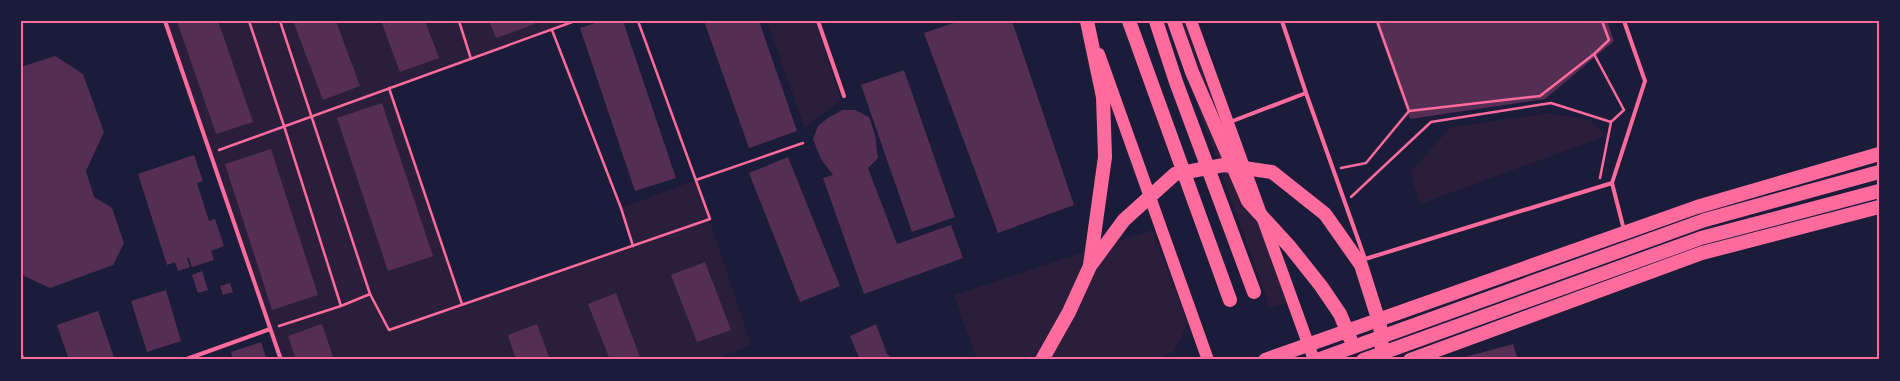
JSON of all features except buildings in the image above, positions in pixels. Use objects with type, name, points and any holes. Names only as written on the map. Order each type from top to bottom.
[{"type":"highway","points":[[1087,21],[1103,97],[1105,157],[1090,266]]},
{"type":"highway","points":[[1129,21],[1230,300]]},
{"type":"highway","points":[[1156,21],[1176,82],[1254,292]]},
{"type":"highway","points":[[1174,21],[1192,72],[1248,201],[1290,247],[1321,286],[1340,314],[1358,355],[1358,360]]},
{"type":"highway","points":[[1265,360],[1696,207],[1879,154]]},
{"type":"highway","points":[[1042,360],[1069,312],[1090,266],[1124,220],[1175,174],[1224,165],[1272,172],[1325,214],[1361,265],[1380,325],[1382,360]]},
{"type":"highway","points":[[1316,360],[1705,220],[1879,172]]},
{"type":"highway","points":[[1364,360],[1701,238],[1879,192]]},
{"type":"highway","points":[[1410,360],[1702,253],[1879,207]]},
{"type":"main road","points":[[1087,21],[1208,360]]},
{"type":"main road","points":[[1191,21],[1316,360]]},
{"type":"lane","points":[[165,21],[281,360]]},
{"type":"lane","points":[[818,21],[844,96]]},
{"type":"lane","points":[[1282,21],[1365,259],[1612,184]]},
{"type":"lane","points":[[1624,21],[1645,81],[1612,184],[1624,232]]},
{"type":"lane","points":[[1228,123],[1306,93]]},
{"type":"lane","points":[[184,360],[270,329]]},
{"type":"path","points":[[249,21],[341,306]]},
{"type":"path","points":[[280,21],[370,294],[389,330],[710,219],[638,21]]},
{"type":"path","points":[[459,21],[472,59]]},
{"type":"path","points":[[210,153],[575,21]]},
{"type":"path","points":[[1377,21],[1409,111]]},
{"type":"path","points":[[1345,166],[1366,162],[1409,111],[1540,96],[1609,40],[1602,21]]},
{"type":"path","points":[[552,30],[621,208],[633,246]]},
{"type":"path","points":[[1594,54],[1624,110],[1611,122],[1598,188]]},
{"type":"path","points":[[389,88],[462,305]]},
{"type":"path","points":[[1345,202],[1430,122],[1552,103],[1611,122]]},
{"type":"path","points":[[696,180],[803,143]]},
{"type":"path","points":[[270,329],[341,306],[370,294]]},
{"type":"shaded area","points":[[165,21],[576,21],[389,88],[462,304],[633,246],[621,208],[696,180],[751,345],[712,360],[280,360]]},
{"type":"shaded area","points":[[767,21],[815,21],[841,100],[805,128]]},
{"type":"shaded area","points":[[1167,21],[1191,21],[1292,301],[1270,308]]},
{"type":"shaded area","points":[[1550,113],[1591,120],[1606,136],[1420,204],[1410,172],[1451,127]]},
{"type":"shaded area","points":[[1152,230],[1188,323],[1174,352],[1151,360],[977,360],[954,295]]}]
